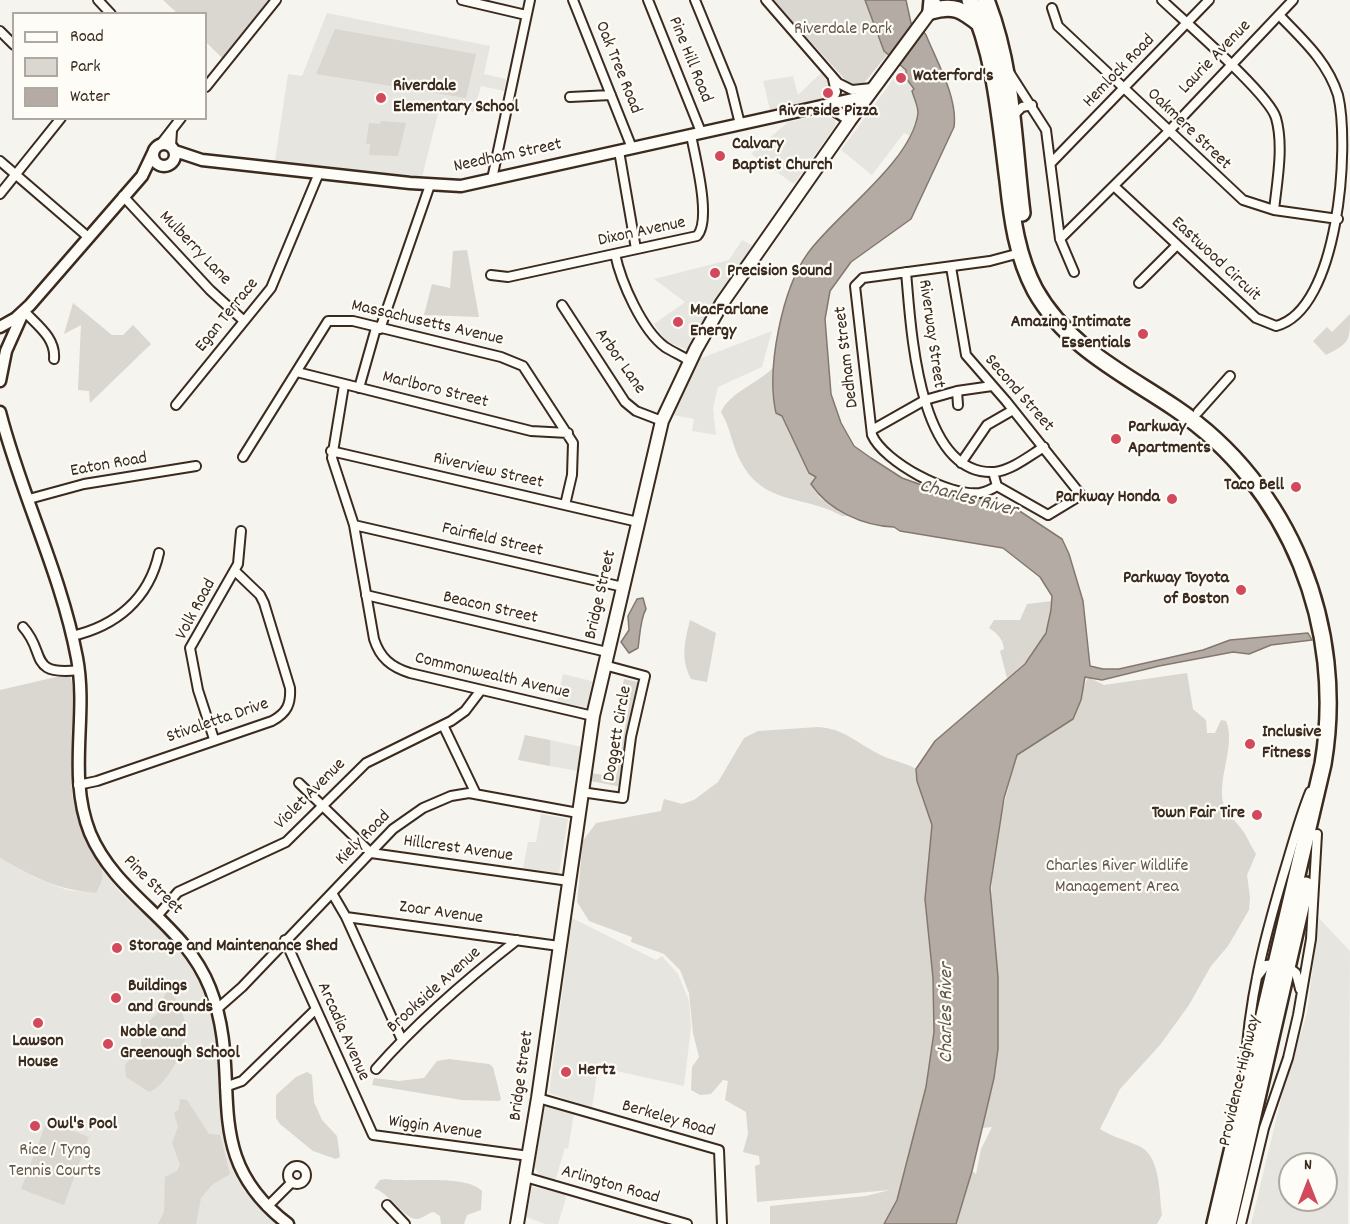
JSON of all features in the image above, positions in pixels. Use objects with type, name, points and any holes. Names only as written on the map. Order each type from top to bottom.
[{"type":"highway","points":[[970,0],[981,25],[996,87],[1012,218],[1020,253],[1036,291],[1069,335],[1102,362],[1175,408],[1206,431],[1249,475],[1280,521],[1305,572],[1323,640],[1328,693],[1323,764],[1287,945]]},
{"type":"highway","points":[[986,0],[1005,66]]},
{"type":"highway","points":[[996,0],[1025,233],[1034,263],[1050,296],[1091,342],[1198,412],[1237,447],[1274,493],[1307,552],[1325,602],[1337,670],[1338,715],[1333,763],[1317,834],[1282,963]]},
{"type":"highway","points":[[934,4],[958,8],[981,25]]},
{"type":"highway","name":"Providence Highway","points":[[1215,1224],[1243,1105],[1282,963]]},
{"type":"highway","name":"Providence Highway","points":[[1228,1224],[1282,963]]},
{"type":"main road","name":"Bridge Street","points":[[517,1224],[538,1098],[593,716],[662,421],[690,361],[722,303],[934,4]]},
{"type":"main road","name":"Needham Street","points":[[165,149],[202,160],[429,185],[461,186],[816,108],[870,92]]},
{"type":"main road","name":"Needham Street","points":[[816,108],[833,109],[850,120]]},
{"type":"main road","points":[[165,149],[172,164]]},
{"type":"main road","points":[[142,176],[160,166],[153,159],[165,149]]},
{"type":"main road","points":[[4,360],[2,326],[24,311],[165,149]]},
{"type":"main road","name":"Needham Street","points":[[160,166],[202,160]]},
{"type":"main road","points":[[0,381],[4,360],[24,311]]},
{"type":"main road","name":"Pine Street","points":[[0,412],[72,636],[79,670],[81,710],[78,785],[87,825],[104,860],[124,886],[158,915],[180,938],[197,961],[217,1009],[222,1039],[229,1135],[234,1154],[250,1187],[267,1207],[288,1224]]},
{"type":"street","points":[[98,0],[109,12]]},
{"type":"street","points":[[207,86],[276,0]]},
{"type":"street","points":[[462,0],[526,15]]},
{"type":"street","points":[[492,179],[530,0]]},
{"type":"street","name":"Oak Tree Road","points":[[573,0],[632,148]]},
{"type":"street","name":"Pine Hill Road","points":[[648,0],[696,134]]},
{"type":"street","points":[[695,0],[731,88],[740,124]]},
{"type":"street","points":[[766,0],[832,77],[849,90],[870,92]]},
{"type":"street","points":[[1162,0],[1258,93],[1275,116],[1278,156],[1274,210]]},
{"type":"street","name":"Hemlock Road","points":[[1051,163],[1209,0]]},
{"type":"street","name":"Laurie Avenue","points":[[1060,239],[1115,187],[1293,0]]},
{"type":"street","name":"Oakmere Street","points":[[1052,8],[1058,26],[1236,195],[1254,205],[1274,210],[1338,219]]},
{"type":"street","name":"Eastwood Circuit","points":[[1115,187],[1256,318],[1276,326],[1291,320],[1308,299],[1328,261],[1338,219],[1343,177],[1344,137],[1338,96],[1323,62],[1279,15]]},
{"type":"street","points":[[0,31],[12,43]]},
{"type":"street","points":[[1005,66],[1046,130],[1060,239],[1074,272]]},
{"type":"street","points":[[831,103],[836,92],[832,77]]},
{"type":"street","points":[[570,97],[611,95]]},
{"type":"street","points":[[1012,117],[1022,107],[1032,105]]},
{"type":"street","points":[[0,194],[60,120]]},
{"type":"street","points":[[165,149],[172,131],[180,120]]},
{"type":"street","name":"Dixon Avenue","points":[[491,275],[508,277],[697,236],[702,231],[704,212],[696,134]]},
{"type":"street","points":[[619,150],[636,249]]},
{"type":"street","points":[[0,161],[87,236]]},
{"type":"street","name":"Egan Terrace","points":[[176,405],[275,281],[319,173]]},
{"type":"street","points":[[359,388],[429,185]]},
{"type":"street","name":"Mulberry Lane","points":[[123,196],[210,290],[244,321]]},
{"type":"street","points":[[1139,283],[1177,244]]},
{"type":"street","name":"Dedham Street","points":[[998,486],[980,493],[950,488],[927,480],[890,458],[876,444],[872,430],[855,286],[863,278],[951,267],[1020,253]]},
{"type":"street","points":[[615,254],[627,294],[656,336],[667,348],[690,361]]},
{"type":"street","name":"Second Street","points":[[951,267],[966,355],[1044,447],[1081,495],[1048,515],[998,486]]},
{"type":"street","name":"Riverway Street","points":[[906,272],[915,354],[925,400],[940,438],[953,459],[961,463]]},
{"type":"street","name":"Arbor Lane","points":[[562,305],[625,402],[636,411],[662,421]]},
{"type":"street","points":[[24,311],[50,339],[54,349],[54,359]]},
{"type":"street","name":"Massachusetts Avenue","points":[[243,457],[328,321],[353,321],[519,363],[568,433],[574,452],[565,505]]},
{"type":"street","name":"Marlboro Street","points":[[297,372],[531,431],[568,433]]},
{"type":"street","points":[[1198,412],[1230,376]]},
{"type":"street","name":"Commonwealth Avenue","points":[[344,385],[332,451],[333,465],[354,525],[376,647],[391,665],[410,673],[593,716]]},
{"type":"street","points":[[872,430],[925,400],[957,391],[992,386]]},
{"type":"street","points":[[957,391],[958,405]]},
{"type":"street","points":[[1013,410],[987,425],[961,463],[973,470],[993,472],[1006,470],[1044,447]]},
{"type":"street","name":"Riverview Street","points":[[332,451],[638,522]]},
{"type":"street","name":"Eaton Road","points":[[29,499],[84,484],[196,466]]},
{"type":"street","points":[[993,472],[998,486]]},
{"type":"street","name":"Fairfield Street","points":[[354,525],[623,587]]},
{"type":"street","name":"Volk Road","points":[[214,739],[198,690],[190,648],[235,571],[239,558],[241,531]]},
{"type":"street","points":[[72,636],[114,621],[126,612],[149,578],[159,553]]},
{"type":"street","name":"Stivaletta Drive","points":[[78,785],[97,781],[281,716],[291,700],[290,687],[264,603],[235,571]]},
{"type":"street","name":"Beacon Street","points":[[366,595],[607,652]]},
{"type":"street","points":[[23,627],[44,667],[54,671],[79,670]]},
{"type":"street","name":"Doggett Circle","points":[[581,792],[622,798],[645,676],[604,665]]},
{"type":"street","name":"Violet Avenue","points":[[158,915],[178,892],[286,842],[366,763],[443,725],[465,711],[481,690]]},
{"type":"street","points":[[443,725],[476,794]]},
{"type":"street","points":[[1243,1105],[1254,984],[1300,818],[1323,764]]},
{"type":"street","points":[[299,783],[371,853]]},
{"type":"street","name":"Kiely Road","points":[[217,1009],[242,987],[393,829],[416,812],[451,796],[476,794],[578,813]]},
{"type":"street","points":[[1241,1224],[1264,1128],[1288,1059],[1301,999],[1312,925],[1317,834]]},
{"type":"street","name":"Hillcrest Avenue","points":[[371,853],[569,880]]},
{"type":"street","points":[[332,893],[346,917],[402,1040]]},
{"type":"street","points":[[1272,914],[1272,931],[1287,945],[1306,940],[1312,925]]},
{"type":"street","name":"Zoar Avenue","points":[[346,917],[560,946]]},
{"type":"street","name":"Arcadia Avenue","points":[[285,940],[373,1136]]},
{"type":"street","name":"Brookside Avenue","points":[[376,1069],[402,1040],[467,978],[517,940]]},
{"type":"street","points":[[1254,984],[1262,969],[1282,963],[1298,978],[1301,999]]},
{"type":"street","points":[[225,1087],[242,1081],[315,1010]]},
{"type":"street","name":"Berkeley Road","points":[[538,1098],[719,1150],[722,1224]]},
{"type":"street","name":"Wiggin Avenue","points":[[373,1136],[529,1156]]},
{"type":"street","name":"Arlington Road","points":[[525,1177],[687,1224]]},
{"type":"street","points":[[267,1207],[292,1182]]},
{"type":"street","points":[[387,1205],[405,1224]]},
{"type":"shaded area","name":"Riverdale Elementary School","points":[[327,13],[490,46],[484,74],[506,79],[504,91],[481,86],[474,112],[440,106],[422,177],[275,161],[288,74],[302,76]]},
{"type":"shaded area","points":[[903,66],[919,88],[912,92],[918,114],[910,136],[904,133],[872,175],[841,150]]},
{"type":"shaded area","points":[[822,72],[833,86],[832,96],[770,110],[763,81],[793,76],[798,95]]},
{"type":"shaded area","points":[[829,114],[834,116],[836,125],[794,184],[751,154],[788,122]]},
{"type":"shaded area","points":[[742,240],[752,245],[690,351],[666,341],[654,324],[685,302],[654,279],[729,260]]},
{"type":"shaded area","points":[[772,331],[762,367],[718,387],[713,408],[716,435],[692,431],[694,419],[673,415],[699,359]]},
{"type":"shaded area","points":[[563,674],[595,682],[588,708],[557,702]]},
{"type":"shaded area","points":[[550,740],[582,747],[578,771],[550,766]]},
{"type":"shaded area","points":[[541,814],[568,819],[559,874],[523,868],[528,842],[536,842]]},
{"type":"shaded area","name":"Noble and Greenough School","points":[[0,858],[36,878],[67,890],[96,893],[100,888],[102,869],[119,891],[175,942],[200,982],[210,1010],[216,1040],[221,1125],[227,1156],[244,1191],[277,1224],[0,1224]]},
{"type":"shaded area","points":[[572,918],[656,960],[662,956],[678,974],[689,1001],[691,1027],[684,1086],[598,1067],[592,1108],[549,1093]]},
{"type":"shaded area","points":[[1319,918],[1350,951],[1348,1224],[1251,1224],[1282,1095],[1307,1013]]},
{"type":"shaded area","points":[[550,1105],[574,1114],[568,1149],[565,1148],[555,1181],[541,1178],[534,1166],[545,1108]]},
{"type":"shaded area","points":[[532,1187],[564,1193],[566,1198],[558,1224],[545,1224],[526,1217]]},
{"type":"green space","points":[[163,0],[269,0],[222,58],[207,43],[207,12],[176,12]]},
{"type":"green space","name":"Riverdale Park","points":[[773,0],[865,0],[887,55],[864,83],[849,84]]},
{"type":"green space","points":[[335,29],[476,54],[466,98],[316,74]]},
{"type":"green space","points":[[381,121],[406,123],[398,156],[369,155],[370,144],[366,144],[369,123],[380,124]]},
{"type":"green space","points":[[467,250],[479,317],[424,315],[432,284],[450,288],[453,251]]},
{"type":"green space","points":[[73,303],[112,335],[123,335],[133,325],[151,344],[90,403],[89,391],[78,390],[81,325],[64,334]]},
{"type":"green space","points":[[1350,314],[1350,330],[1347,340],[1326,355],[1313,341],[1327,327],[1332,332]]},
{"type":"green space","points":[[774,367],[774,406],[777,414],[782,416],[809,473],[816,477],[812,483],[814,489],[821,498],[848,516],[788,498],[763,487],[752,477],[739,458],[721,412],[737,393]]},
{"type":"green space","points":[[1052,601],[1044,635],[1032,654],[1007,678],[1000,651],[1004,649],[1002,642],[989,628],[994,620],[1020,620],[1027,604]]},
{"type":"green space","points":[[690,620],[716,633],[707,682],[691,679],[686,664],[685,642]]},
{"type":"green space","name":"Charles River Wildlife Management Area","points":[[1187,673],[1193,709],[1206,720],[1207,733],[1215,733],[1221,720],[1226,721],[1229,738],[1222,786],[1223,802],[1227,812],[1245,834],[1256,854],[1247,875],[1249,910],[1228,946],[1211,966],[1189,1005],[1160,1045],[1120,1089],[1100,1129],[1146,1151],[1158,1176],[1162,1215],[1157,1224],[956,1224],[972,1171],[976,1174],[981,1149],[992,1127],[982,1128],[994,1078],[998,1049],[998,977],[991,910],[992,849],[1017,755],[1071,719],[1088,677],[1104,685]]},
{"type":"green space","points":[[69,674],[72,682],[74,713],[73,799],[81,826],[102,870],[101,881],[96,893],[69,889],[46,882],[0,858],[0,690]]},
{"type":"green space","points":[[624,679],[642,683],[622,787],[590,781],[591,773],[616,777],[629,706],[619,704]]},
{"type":"green space","points":[[818,727],[843,733],[882,755],[916,769],[917,781],[934,829],[925,899],[933,978],[934,1032],[926,1087],[895,1209],[888,1224],[770,1224],[770,1206],[866,1196],[890,1190],[757,1202],[755,1166],[760,1164],[759,1156],[743,1152],[748,1134],[746,1112],[725,1100],[728,1081],[723,1080],[711,1094],[700,1095],[691,1090],[692,1067],[699,1057],[693,1033],[689,993],[680,970],[664,954],[631,942],[632,937],[589,921],[577,902],[583,841],[596,823],[661,811],[664,799],[682,804],[694,800],[718,782],[744,738],[758,731]]},
{"type":"green space","points":[[525,735],[550,740],[550,766],[518,760]]},
{"type":"green space","points":[[166,992],[172,993],[179,1005],[186,1036],[175,1065],[156,1089],[149,1092],[126,1077],[125,1065],[141,1045],[142,1027],[157,1014]]},
{"type":"green space","points":[[449,1059],[489,1064],[493,1067],[501,1099],[499,1101],[462,1100],[372,1085],[374,1078],[399,1081],[424,1078],[437,1061]]},
{"type":"green space","points":[[307,1072],[312,1075],[314,1102],[322,1120],[337,1136],[340,1157],[336,1159],[313,1151],[280,1124],[276,1118],[276,1095],[296,1077]]},
{"type":"green space","points":[[180,1099],[187,1100],[209,1134],[220,1135],[230,1174],[212,1185],[201,1198],[196,1224],[158,1224],[164,1212],[165,1177],[177,1171],[180,1165],[172,1143],[178,1127],[174,1113],[179,1109]]},
{"type":"green space","name":"Rice / Tyng Tennis Courts","points":[[47,1121],[89,1137],[64,1205],[21,1189]]},
{"type":"green space","points":[[380,1180],[450,1181],[474,1186],[482,1191],[481,1210],[467,1215],[464,1224],[441,1224],[440,1216],[434,1212],[418,1219],[411,1218],[386,1195],[374,1188]]},
{"type":"water","name":"Charles River","points":[[865,0],[906,0],[911,23],[926,35],[941,68],[953,104],[954,127],[911,219],[851,262],[830,291],[825,319],[831,394],[841,423],[854,446],[902,478],[961,498],[982,498],[1018,510],[1062,539],[1069,554],[1083,601],[1090,666],[1119,669],[1203,650],[1230,640],[1308,633],[1312,640],[1271,645],[1249,654],[1233,652],[1159,666],[1102,680],[1085,677],[1081,700],[1073,719],[1017,755],[1004,798],[990,888],[998,977],[998,1049],[994,1078],[972,1171],[956,1224],[884,1224],[897,1200],[926,1087],[934,1032],[933,978],[925,899],[932,825],[917,781],[916,769],[935,741],[1025,664],[1046,633],[1052,596],[1040,577],[1003,548],[870,524],[837,509],[827,502],[811,484],[816,477],[809,473],[782,416],[776,413],[773,374],[778,330],[799,268],[820,238],[888,169],[913,132],[918,113],[912,91],[914,89],[906,78],[906,70],[884,51]]},
{"type":"water","points":[[643,598],[646,609],[641,623],[638,648],[629,653],[621,642],[629,630],[628,616],[637,599]]},
{"type":"place","name":"Waterford's","points":[[901,78]]},
{"type":"place","name":"Riverside Pizza","points":[[828,93]]},
{"type":"place","name":"Riverdale Elementary School","points":[[381,98]]},
{"type":"place","name":"Calvary Baptist Church","points":[[720,156]]},
{"type":"place","name":"Precision Sound","points":[[715,273]]},
{"type":"place","name":"MacFarlane Energy","points":[[678,322]]},
{"type":"place","name":"Amazing Intimate Essentials","points":[[1143,334]]},
{"type":"place","name":"Parkway Apartments","points":[[1116,439]]},
{"type":"place","name":"Taco Bell","points":[[1296,487]]},
{"type":"place","name":"Parkway Honda","points":[[1172,499]]},
{"type":"place","name":"Parkway Toyota of Boston","points":[[1241,590]]},
{"type":"place","name":"Inclusive Fitness","points":[[1250,744]]},
{"type":"place","name":"Town Fair Tire","points":[[1257,815]]},
{"type":"place","name":"Storage and Maintenance Shed","points":[[117,948]]},
{"type":"place","name":"Buildings and Grounds","points":[[116,998]]},
{"type":"place","name":"Lawson House","points":[[38,1023]]},
{"type":"place","name":"Noble and Greenough School","points":[[108,1044]]},
{"type":"place","name":"Hertz","points":[[566,1072]]},
{"type":"place","name":"Owl's Pool","points":[[35,1126]]}]
